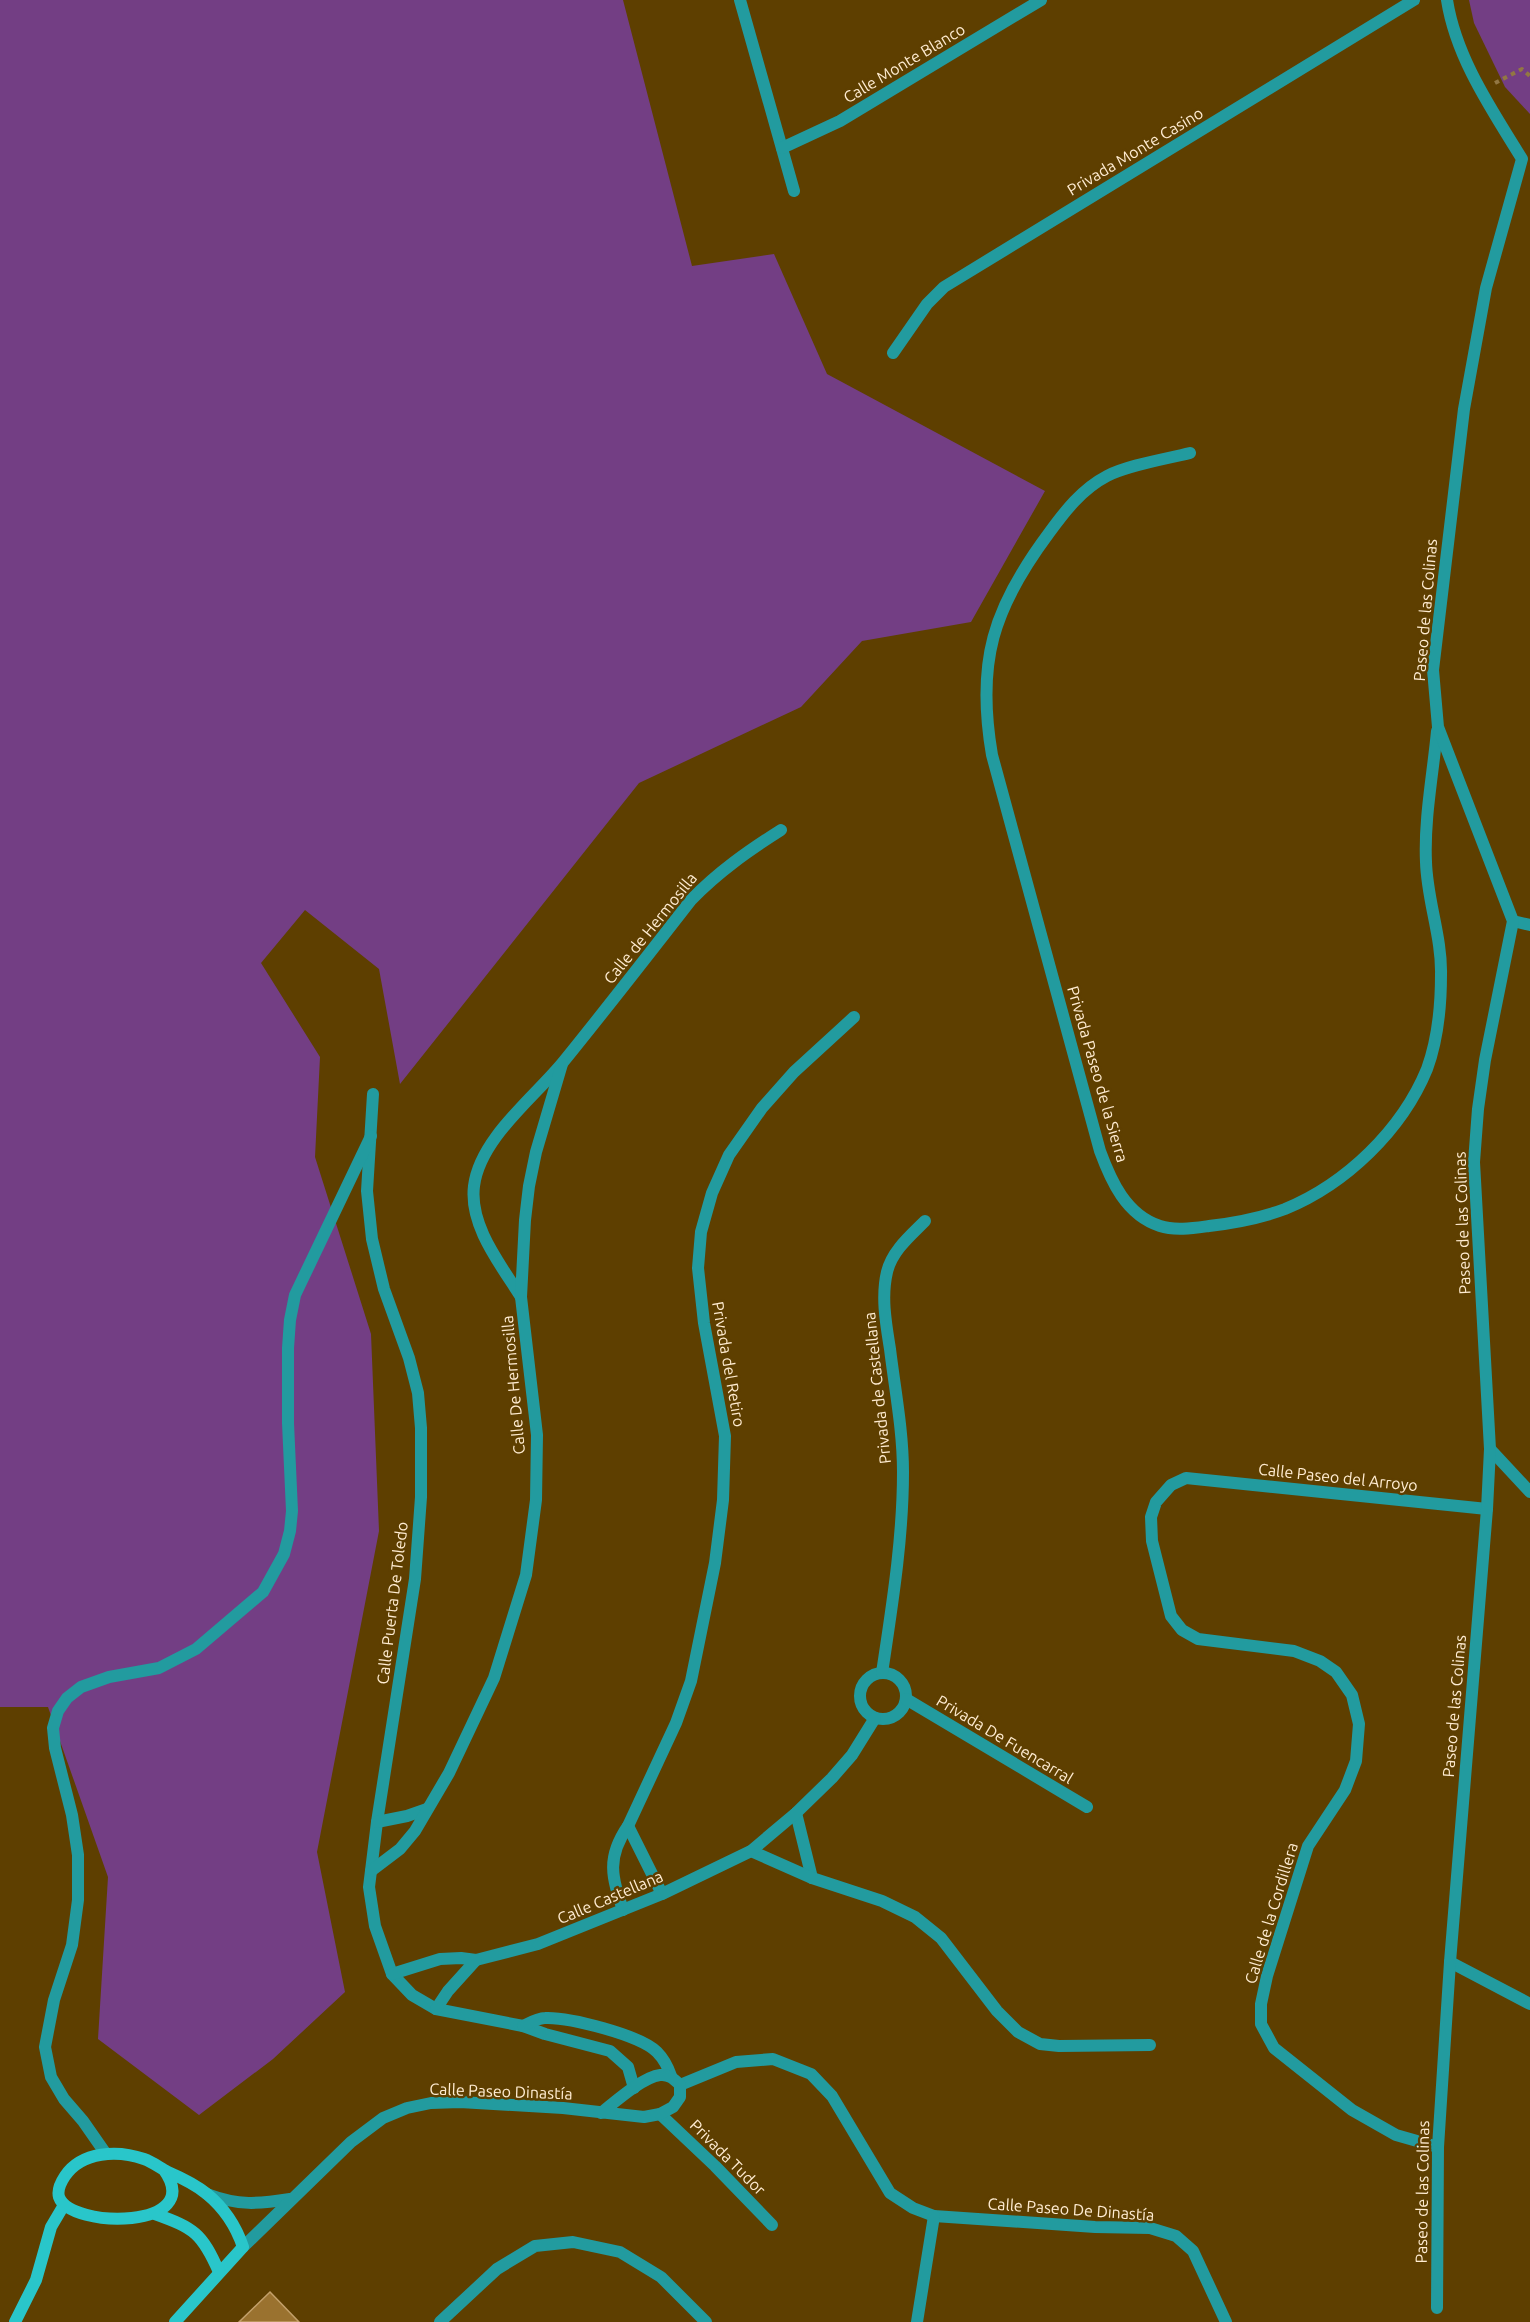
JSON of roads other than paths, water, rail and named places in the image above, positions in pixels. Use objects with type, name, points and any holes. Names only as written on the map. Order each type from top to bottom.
[{"type":"street","points":[[740,0],[794,191]]},
{"type":"street","name":"Calle Monte Blanco","points":[[782,148],[840,121],[1041,0]]},
{"type":"street","name":"Privada Monte Casino","points":[[893,353],[927,303],[944,287],[1414,0]]},
{"type":"street","name":"Paseo de las Colinas","points":[[1437,2308],[1438,2147],[1490,1449],[1474,1162],[1485,1060],[1513,921],[1438,727],[1433,670],[1464,409],[1486,288],[1526,161],[1482,91],[1464,56],[1449,17],[1447,0]]},
{"type":"street","name":"Privada Paseo de la Sierra","points":[[1190,453],[1108,476],[1083,492],[1066,510],[1010,592],[993,632],[987,671],[986,720],[992,755],[1100,1150],[1110,1179],[1128,1206],[1145,1218],[1160,1226],[1196,1227],[1231,1224],[1285,1209],[1331,1184],[1366,1156],[1389,1132],[1410,1101],[1427,1068],[1439,1019],[1442,971],[1426,861],[1438,727]]},
{"type":"street","name":"Calle de Hermosilla","points":[[521,1297],[490,1248],[478,1219],[474,1200],[477,1172],[493,1143],[508,1123],[562,1064],[691,900],[738,857],[781,830]]},
{"type":"street","points":[[1513,921],[1530,925]]},
{"type":"street","name":"Privada del Retiro","points":[[628,1826],[676,1723],[691,1681],[715,1563],[723,1500],[725,1436],[704,1323],[698,1268],[701,1232],[712,1193],[729,1155],[755,1118],[794,1072],[854,1017]]},
{"type":"street","name":"Calle de Hermosilla","points":[[521,1297],[529,1186],[536,1152],[562,1064]]},
{"type":"street","name":"Calle Puerta De Toledo","points":[[373,1094],[367,1191],[372,1239],[384,1289],[409,1358],[418,1393],[421,1428],[421,1497],[415,1579],[369,1887],[375,1926],[392,1974],[412,1995],[436,2009],[523,2026],[610,2051],[628,2067],[634,2088]]},
{"type":"street","points":[[106,2154],[64,2099],[51,2077],[45,2046],[54,2000],[72,1945],[78,1900],[76,1845],[72,1815],[55,1748],[53,1728],[58,1711],[67,1698],[81,1687],[109,1677],[159,1668],[196,1649],[263,1592],[284,1554],[292,1511],[288,1424],[288,1348],[295,1295],[370,1136]]},
{"type":"street","name":"Privada de Castellana","points":[[882,1672],[898,1561],[903,1472],[901,1430],[886,1325],[884,1289],[887,1270],[898,1250],[925,1221]]},
{"type":"street","name":"Calle De Hermosilla","points":[[371,1871],[400,1849],[415,1832],[449,1773],[494,1678],[526,1575],[536,1500],[537,1435],[521,1297]]},
{"type":"street","points":[[1490,1449],[1530,1492]]},
{"type":"street","name":"Calle Paseo del Arroyo","points":[[1186,1478],[1487,1509]]},
{"type":"street","name":"Calle de la Cordillera","points":[[1186,1478],[1171,1485],[1156,1502],[1151,1517],[1152,1541],[1171,1616],[1182,1630],[1198,1639],[1294,1651],[1320,1661],[1336,1672],[1352,1695],[1359,1724],[1356,1761],[1345,1790],[1308,1846],[1267,1976],[1261,2004],[1261,2024],[1274,2048],[1352,2110],[1396,2135],[1438,2147]]},
{"type":"street","points":[[882,1672],[897,1677],[906,1691],[906,1699],[904,1708],[898,1714],[891,1718],[875,1718],[864,1708],[860,1693],[867,1679],[882,1672]]},
{"type":"street","name":"Privada De Fuencarral","points":[[906,1699],[1087,1807]]},
{"type":"street","name":"Calle Castellana","points":[[392,1974],[440,1959],[476,1960],[538,1944],[663,1894],[751,1851],[796,1813],[852,1755],[875,1718]]},
{"type":"street","points":[[377,1822],[427,1809]]},
{"type":"street","points":[[796,1813],[812,1878]]},
{"type":"street","points":[[628,1826],[663,1894]]},
{"type":"street","points":[[623,1910],[615,1885],[613,1860],[621,1837],[628,1826]]},
{"type":"street","points":[[751,1851],[812,1878],[882,1901],[915,1917],[941,1938],[997,2011],[1018,2032],[1041,2044],[1059,2046],[1150,2045]]},
{"type":"street","points":[[436,2009],[448,1991],[476,1960]]},
{"type":"street","points":[[1450,1962],[1530,2004]]},
{"type":"street","name":"Calle Puerta De Toledo","points":[[523,2026],[544,2018],[600,2028],[631,2037],[656,2051],[676,2081]]},
{"type":"street","name":"Calle Paseo De Dinastía","points":[[676,2081],[736,2061],[773,2059],[811,2074],[832,2096],[890,2193],[913,2208],[934,2216],[1095,2227],[1149,2228],[1176,2236],[1193,2251],[1226,2322]]},
{"type":"street","points":[[601,2112],[634,2088],[661,2074],[676,2081],[680,2097],[673,2107],[660,2114]]},
{"type":"street","name":"Calle Paseo Dinastía","points":[[243,2247],[351,2142],[383,2118],[407,2108],[431,2103],[460,2102],[601,2112],[625,2116],[644,2117],[660,2114]]},
{"type":"street","name":"Privada Tudor","points":[[660,2114],[772,2225]]},
{"type":"street","points":[[219,2272],[200,2237],[185,2225],[155,2214],[129,2218],[91,2216],[75,2212],[64,2205],[59,2197],[58,2189],[67,2173],[75,2164],[89,2157],[106,2154],[130,2155],[144,2159],[188,2181],[207,2194],[229,2202],[244,2204],[290,2199]]},
{"type":"street","points":[[155,2214],[170,2198],[169,2177],[164,2170]]},
{"type":"street","points":[[175,2322],[243,2247],[233,2224],[207,2194]]},
{"type":"street","points":[[15,2322],[36,2280],[51,2227],[64,2205]]},
{"type":"street","points":[[917,2322],[934,2216]]},
{"type":"street","points":[[440,2322],[497,2269],[535,2246],[573,2242],[620,2252],[661,2277],[706,2322]]}]
